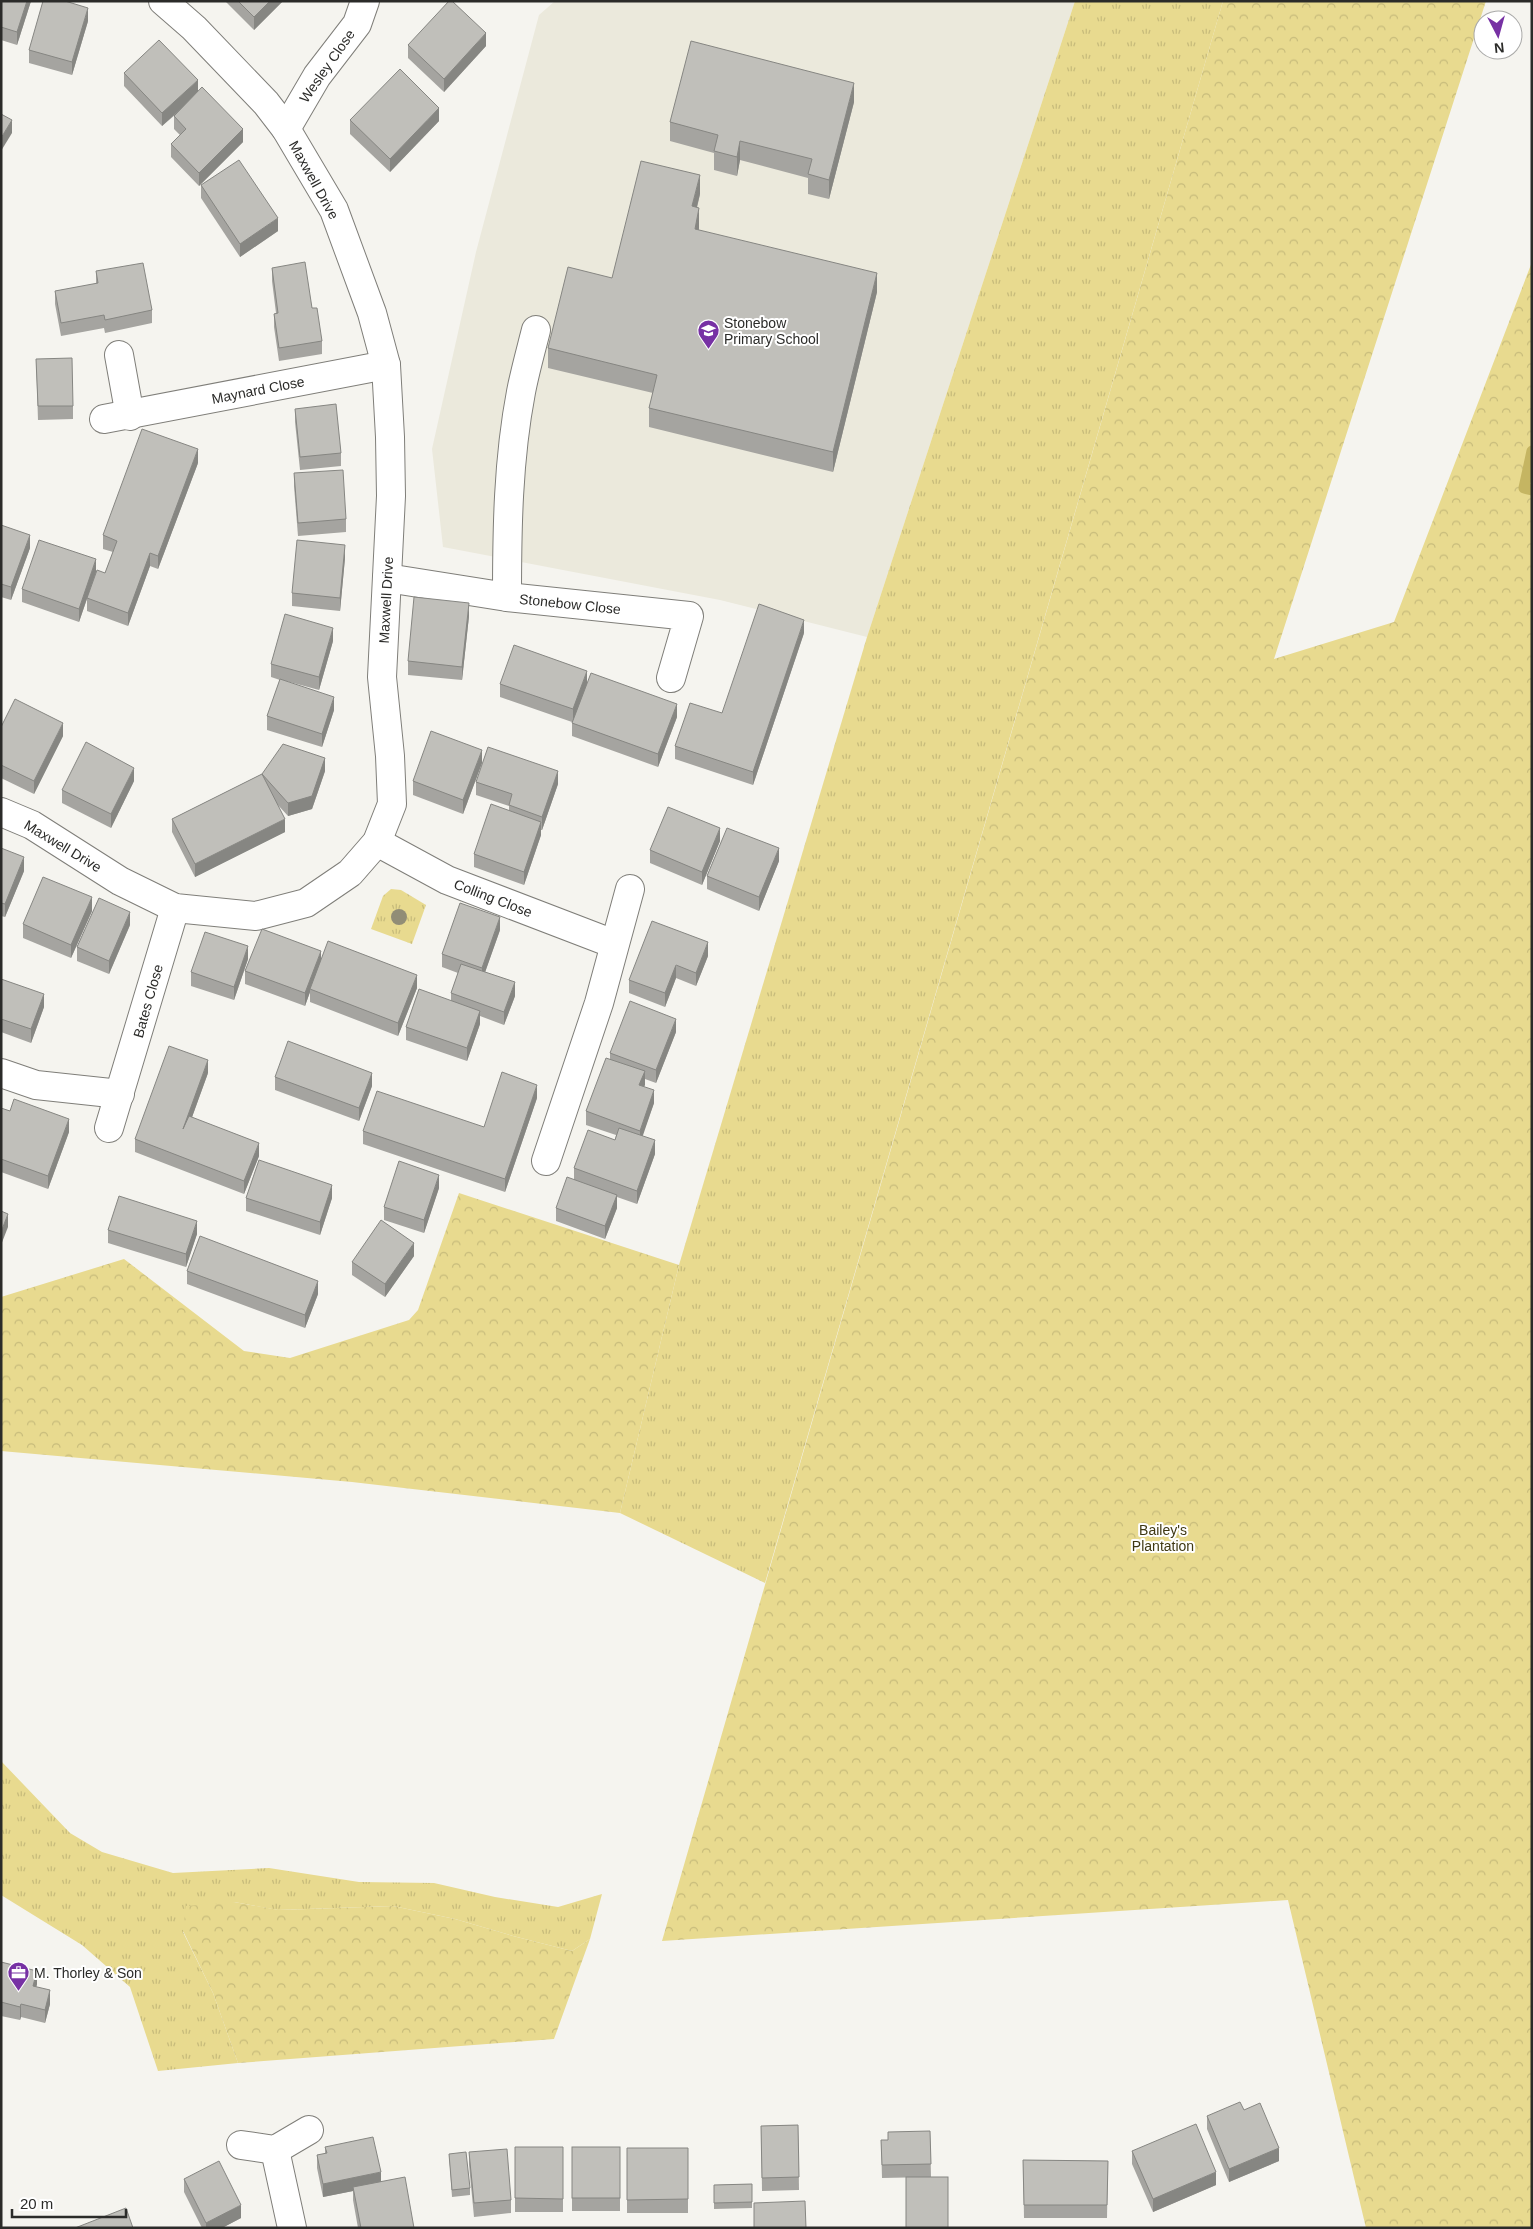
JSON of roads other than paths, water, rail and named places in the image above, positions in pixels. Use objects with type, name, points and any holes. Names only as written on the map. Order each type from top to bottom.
[{"type":"street","name":"Maxwell Drive","points":[[1,812],[32,825],[120,881],[176,908],[256,916],[306,903],[350,873],[377,842],[392,804],[390,756],[382,677],[391,496],[390,437],[386,365],[372,313],[334,210],[286,129],[266,103],[207,42],[163,1]]},
{"type":"street","name":"Wesley Close","points":[[286,129],[317,76],[357,24],[365,1]]},
{"type":"street","points":[[507,597],[507,530],[513,447],[521,393],[536,330]]},
{"type":"street","name":"Maynard Close","points":[[118,355],[117,417],[386,365]]},
{"type":"street","name":"Stonebow Close","points":[[387,578],[507,597],[689,616],[671,678]]},
{"type":"street","name":"Colling Close","points":[[377,842],[447,880],[614,944]]},
{"type":"street","points":[[546,1161],[599,1003],[630,889]]},
{"type":"street","name":"Bates Close","points":[[109,1128],[176,908]]},
{"type":"street","points":[[1,1073],[36,1085],[120,1094]]},
{"type":"street","points":[[240,2145],[275,2150],[309,2130]]},
{"type":"street","points":[[275,2150],[292,2228]]},
{"type":"waterway","points":[[1532,451],[1524,488],[1532,490]]},
{"type":"place","name":"Stonebow Primary School","points":[[708,350]]},
{"type":"place","name":"M. Thorley & Son","points":[[18,1992]]},
{"type":"park label","name":"Bailey's Plantation","points":[[1163,1538]]}]
